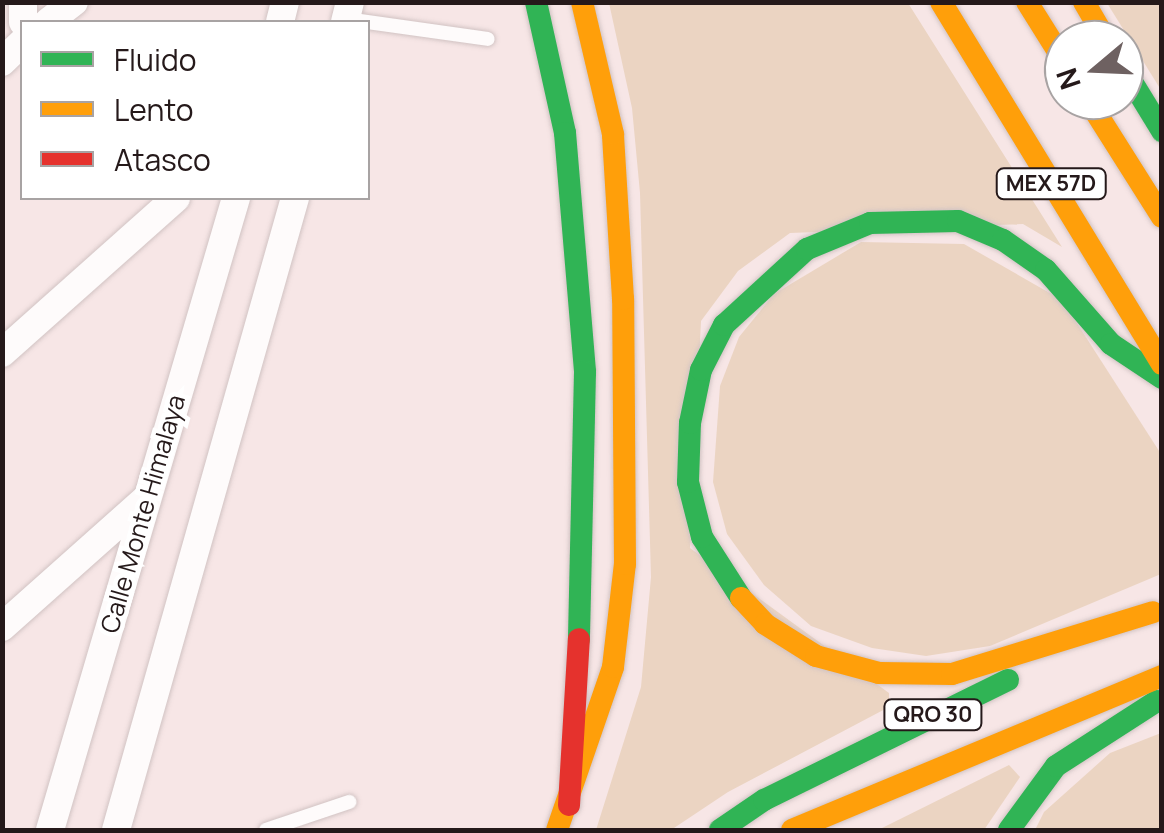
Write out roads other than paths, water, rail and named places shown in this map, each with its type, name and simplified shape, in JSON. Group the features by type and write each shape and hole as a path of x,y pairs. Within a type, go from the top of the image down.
{"main road":[{"path":"536,2 565,133 585,372 578,706 569,805"},
{"path":"557,830 569,805 613,666 625,564 623,299 613,134 582,2"},
{"path":"926,2 986,100 1042,168"},
{"name":"MEX 57D","path":"941,2 1162,364"},
{"path":"1028,2 1044,28"},
{"path":"1144,102 1162,131"},
{"name":"MEX 57D","path":"1102,120 1162,217"},
{"path":"1157,610 952,674 879,673 816,656 765,624 726,584 702,536 688,482 702,370 724,324 807,249 870,223 958,221 1003,240 1046,270 1111,344 1162,378"},
{"name":"QRO 30","path":"720,830 904,729 1157,610"},
{"name":"QRO 30","path":"792,830 1162,676"},
{"path":"1009,830 1056,766 1162,698"}],"street":[{"path":"51,20 74,2"},
{"path":"2,353 174,200"},
{"name":"Calle Monte Himalaya","path":"50,830 235,200"},
{"path":"116,830 294,200"},
{"path":"2,627 148,496"}],"lane":[{"path":"347,15 488,39"},
{"path":"266,830 350,802"}]}
